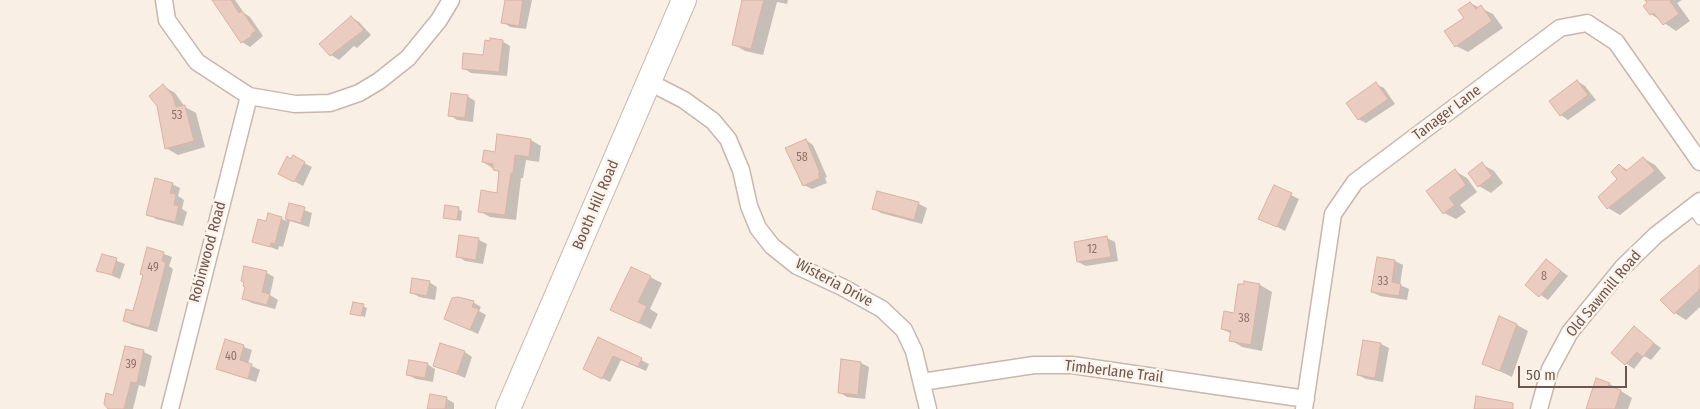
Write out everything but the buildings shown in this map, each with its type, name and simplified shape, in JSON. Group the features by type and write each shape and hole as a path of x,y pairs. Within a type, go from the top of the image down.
{"street":[{"path":"164,0 167,20 197,62 222,81 249,96 295,104 330,103 358,93 379,81 408,58 439,20 450,0"},
{"name":"Booth Hill Road","path":"508,409 684,0"},
{"name":"Tanager Lane","path":"1305,404 1333,214 1355,182 1560,28 1587,22 1616,42 1700,162"},
{"name":"Wisteria Drive","path":"649,82 684,100 713,121 728,139 741,170 752,213 758,228 772,246 797,266 842,287 882,309 904,330 914,351 928,409"},
{"name":"Robinwood Road","path":"170,409 249,96"},
{"name":"Old Sawmill Road","path":"1539,409 1550,369 1570,332 1624,267 1656,235 1697,209"},
{"name":"Timberlane Trail","path":"922,382 1034,364 1072,365 1305,404"}]}
